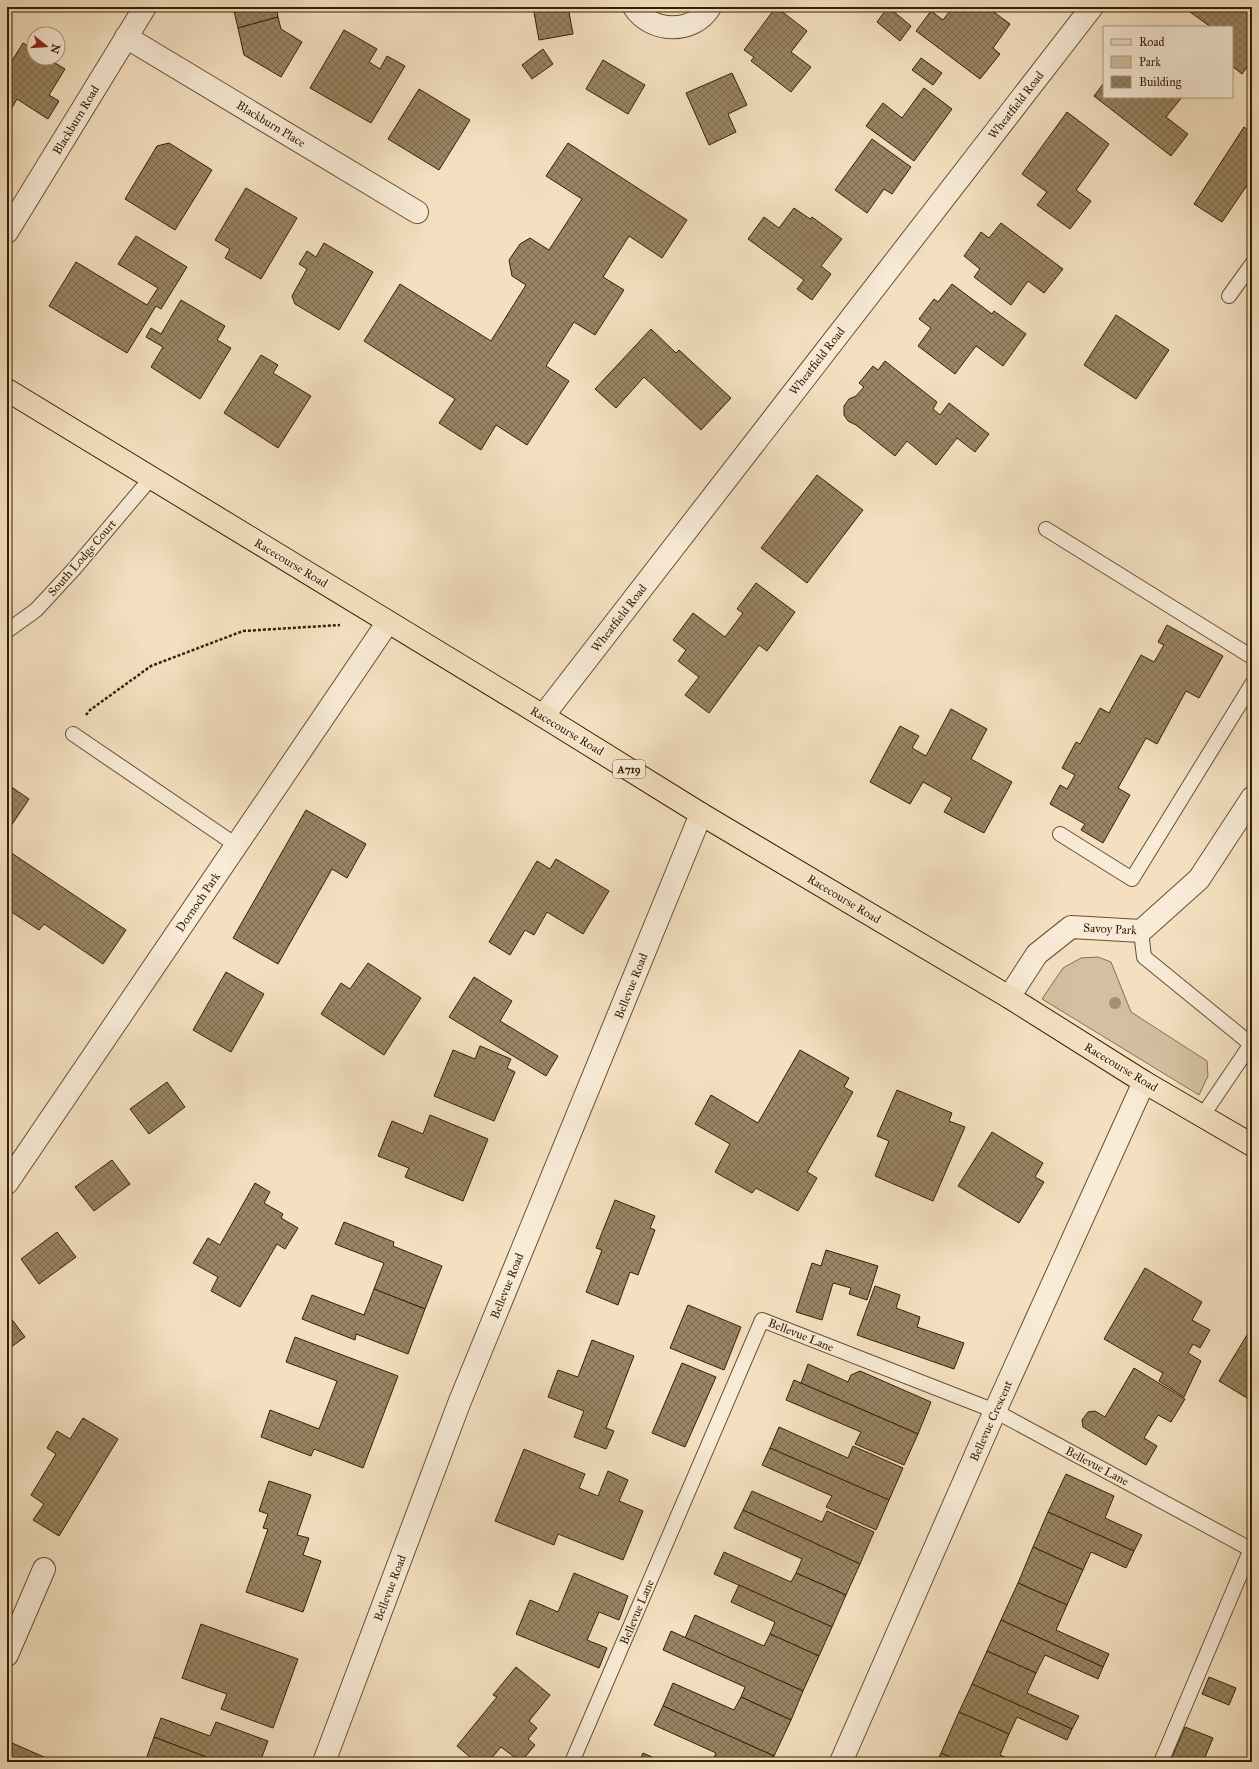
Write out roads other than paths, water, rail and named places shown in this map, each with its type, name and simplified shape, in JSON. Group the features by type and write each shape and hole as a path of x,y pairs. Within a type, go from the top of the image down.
{"main road":[{"name":"Racecourse Road","path":"7,390 702,814 1009,998 1144,1082 1203,1115 1252,1145"}],"street":[{"name":"Blackburn Road","path":"7,232 145,7"},
{"path":"634,7 645,19 657,26 671,28 685,26 698,20 710,7"},
{"name":"Wheatfield Road","path":"543,716 1092,7"},
{"name":"Blackburn Place","path":"126,37 417,212"},
{"name":"Dornoch Park","path":"7,1183 388,622"},
{"name":"Savoy Park","path":"1009,998 1037,954 1071,927 1142,932 1199,879 1252,798"},
{"name":"Bellevue Road","path":"324,1762 460,1401 702,814"},
{"name":"Bellevue Crescent","path":"841,1762 995,1411 1144,1082"},
{"path":"7,1655 44,1569"}],"lane":[{"path":"1229,296 1252,264"},
{"name":"South Lodge Court","path":"7,631 36,610 74,569 151,478"},
{"path":"1046,529 1252,657"},
{"path":"1060,834 1132,879 1252,684"},
{"path":"73,734 236,845"},
{"path":"1142,932 1144,957 1251,1044 1203,1115"},
{"name":"Bellevue Lane","path":"572,1762 762,1320 995,1411 1251,1550 1161,1762"}]}
